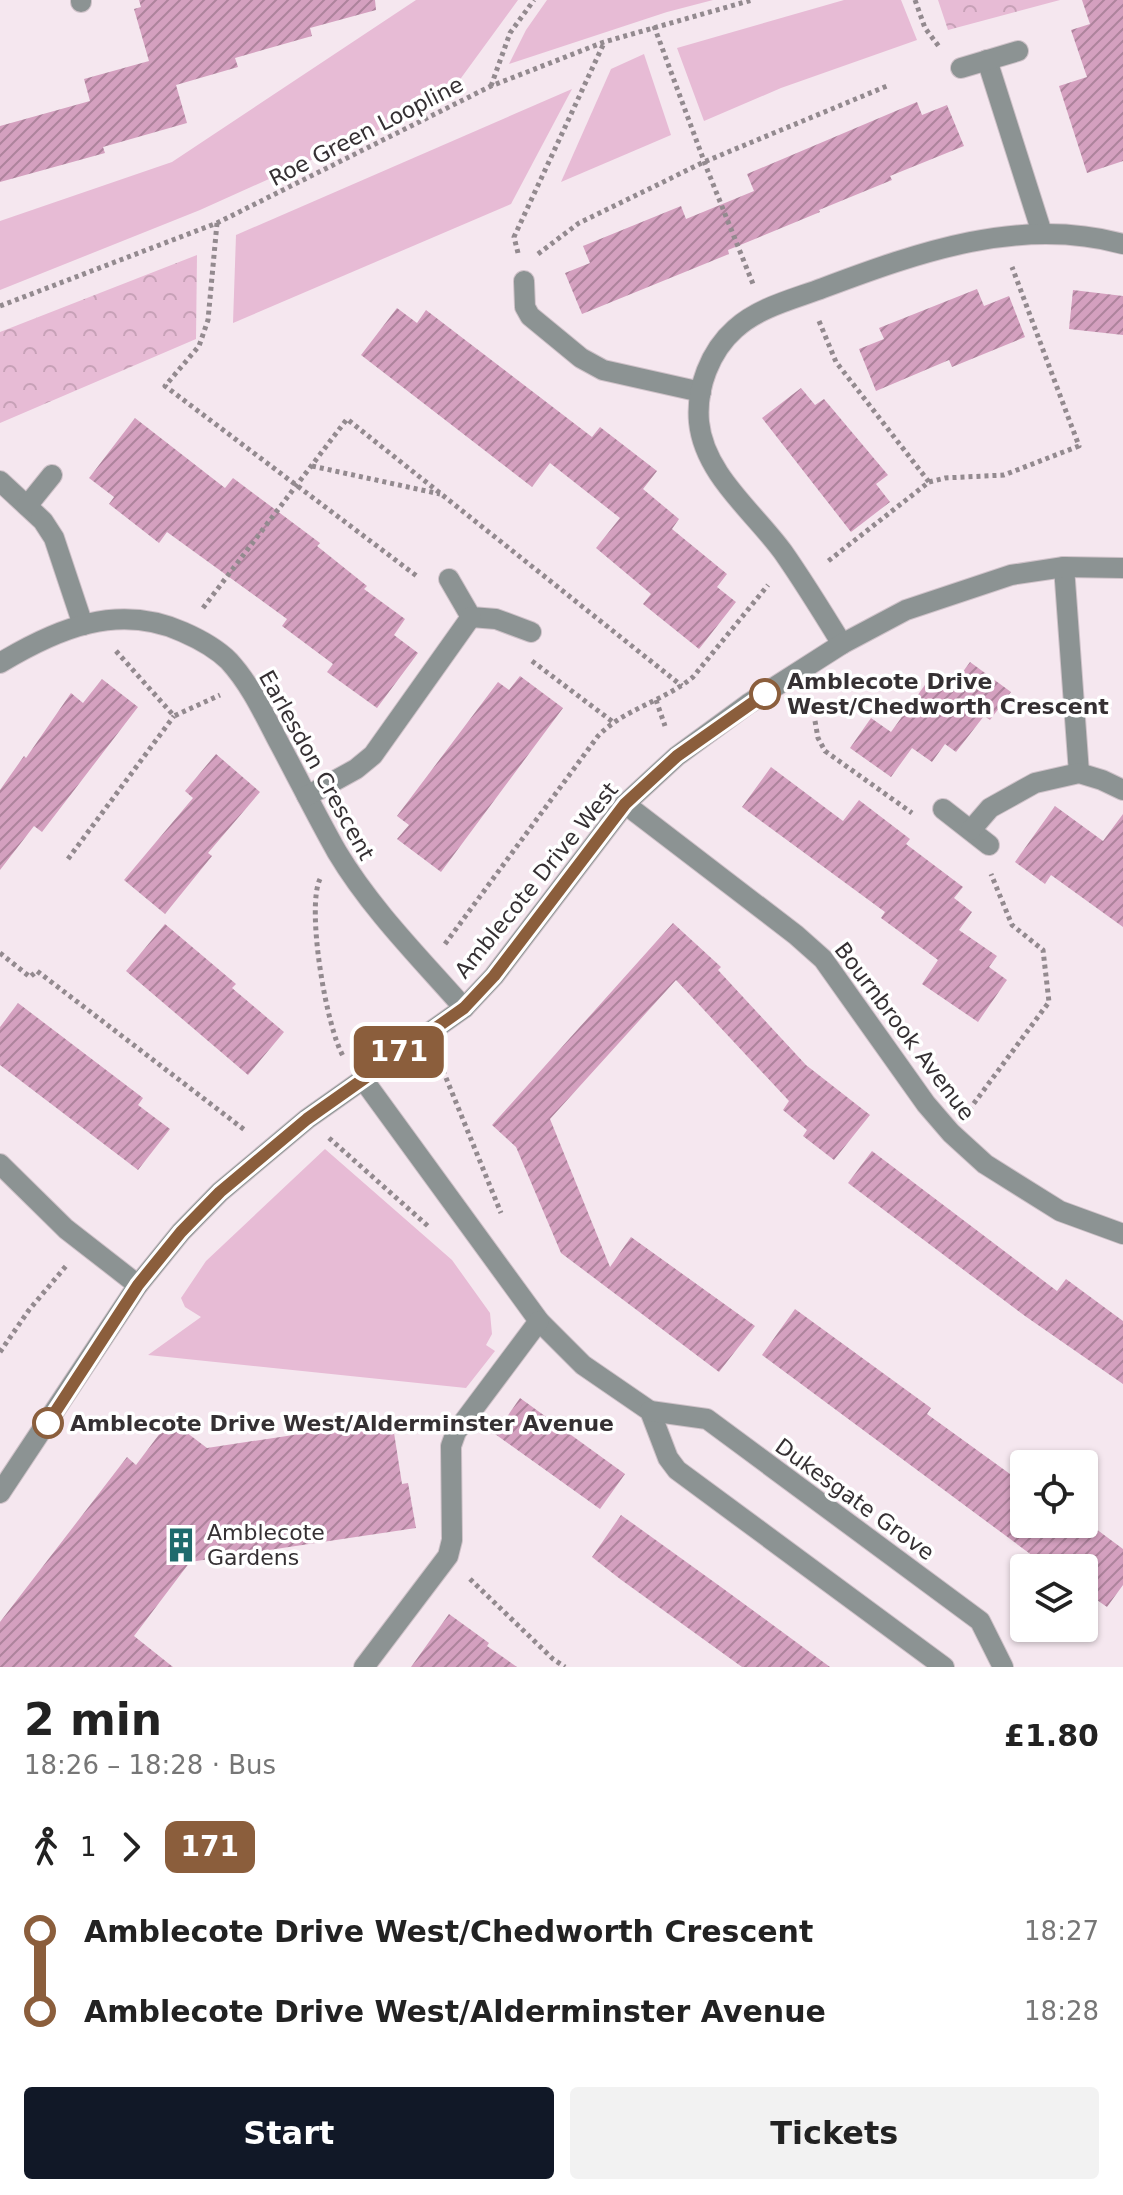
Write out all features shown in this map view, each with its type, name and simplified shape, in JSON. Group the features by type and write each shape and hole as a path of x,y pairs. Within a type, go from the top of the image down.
{"street":[{"path":"961,68 1018,51"},
{"path":"987,60 1042,233"},
{"path":"842,644 788,560 715,469 705,446 699,421 701,392 706,370 718,348 736,327 763,310 893,262 977,239 1042,233 1123,244"},
{"path":"522,274 525,307 530,316 581,358 603,370 701,392"},
{"path":"27,506 52,475"},
{"path":"0,481 43,521 54,538 87,624"},
{"path":"1064,567 1079,773"},
{"name":"Amblecote Drive West","path":"0,1493 138,1285 181,1232 220,1192 307,1119 464,1008 494,976 625,804 677,756 748,704 842,644 906,610 1011,575 1064,567 1123,568"},
{"path":"449,579 471,617"},
{"name":"Earlesdon Crescent","path":"0,663 31,645 87,624 124,617 161,622 198,638 228,659 246,683 358,886 464,1008"},
{"path":"471,617 496,619 531,632"},
{"path":"307,796 356,769 373,755 471,617"},
{"path":"971,830 990,808 1035,783 1079,773 1123,790"},
{"name":"Bournbrook Avenue","path":"625,804 823,959 926,1104 951,1133 985,1164 1060,1211 1123,1234"},
{"path":"943,809 989,845"},
{"name":"Dukesgate Grove","path":"360,1080 539,1321 583,1365 650,1411 707,1419 980,1621 1003,1667"},
{"path":"0,1164 66,1229 138,1285"},
{"path":"364,1667 448,1556 452,1540 451,1446 456,1432 539,1321"},
{"path":"650,1411 668,1458 677,1470 944,1667"}],"path":[{"path":"491,86 510,33 534,0"},
{"name":"Roe Green Loopline","path":"0,306 217,223 491,86 604,42 752,0"},
{"path":"915,0 933,41 961,68"},
{"path":"654,26 763,310"},
{"path":"604,42 514,237 522,274 579,223 704,162 887,86"},
{"path":"217,223 208,320 199,346 165,386 427,584 449,579"},
{"path":"802,582 929,482 945,478 1004,475 1079,446 1000,237"},
{"path":"808,294 836,362 929,482"},
{"path":"185,632 347,419 682,686"},
{"path":"312,466 443,494"},
{"path":"428,968 598,736 613,723 693,677 788,560"},
{"path":"87,624 174,716"},
{"path":"531,632 532,662 613,723"},
{"path":"68,859 174,716 246,683"},
{"path":"815,721 818,738 825,751 913,814 943,809"},
{"path":"951,1133 1049,1002 1043,950 1012,925 990,871 989,845"},
{"path":"335,848 316,888 315,907 327,1015 340,1050 360,1080"},
{"path":"0,953 30,977 37,971 270,1150"},
{"path":"428,1033 506,1224"},
{"path":"307,1119 431,1229"},
{"path":"0,1352 29,1310 85,1244"},
{"path":"465,1573 565,1667"}],"green space":[{"path":"416,0 518,0 445,100 200,210 0,290 0,221 172,162"},
{"path":"547,0 713,0 509,64 526,30"},
{"path":"844,0 901,0 917,40 781,88 704,121 677,48"},
{"path":"938,0 1060,0 948,30"},
{"path":"644,54 671,135 561,182 611,69"},
{"path":"572,89 511,204 233,323 236,235"},
{"path":"197,255 196,339 0,423 0,332"},
{"path":"325,1149 452,1260 490,1313 492,1334 486,1345 495,1351 466,1388 148,1355 201,1317 185,1307 181,1298 206,1261"}],"building":[{"path":"139,0 375,0 376,10 310,28 312,36 235,58 238,67 176,85 187,123 103,147 105,153 0,182 0,126 90,101 84,79 149,61 134,9 141,7"},
{"path":"1082,0 1123,0 1123,161 1087,173 1059,86 1087,77 1071,30 1090,24"},
{"path":"917,102 922,115 947,105 964,146 728,250 729,254 582,314 565,273 590,263 583,246 681,206 686,219 754,191 747,174"},
{"path":"977,289 984,306 1009,296 1025,337 952,367 949,360 876,391 859,349 884,339 879,328"},
{"path":"1073,290 1123,296 1123,335 1069,329"},
{"path":"397,308 417,323 426,310 592,437 600,427 657,471 643,489 679,519 672,529 727,574 717,587 736,602 699,649 643,604 651,594 596,548 620,518 550,463 532,487 361,355"},
{"path":"801,388 815,405 824,399 888,475 876,484 890,502 851,532 762,418"},
{"path":"135,418 225,488 233,478 320,543 317,546 367,586 364,589 405,619 394,635 418,653 377,708 327,672 333,664 282,626 287,619 167,532 159,543 109,504 114,497 89,478"},
{"path":"970,662 1011,692 990,720 984,716 956,752 945,744 932,762 912,748 891,777 850,748 871,718 891,732 930,678 949,691"},
{"path":"520,676 563,708 441,872 397,839 409,825 397,816 498,682 509,690"},
{"path":"102,679 138,707 42,832 34,826 0,870 0,790 71,693 83,703"},
{"path":"216,754 260,792 208,853 212,856 165,914 124,880 193,798 185,791"},
{"path":"771,767 843,821 859,800 910,839 906,844 963,887 954,898 972,912 959,930 997,956 989,967 1007,980 978,1022 922,984 938,960 881,918 885,912 742,807"},
{"path":"1055,806 1103,841 1123,814 1123,927 1051,875 1045,884 1015,862"},
{"path":"673,923 721,967 718,970 806,1065 870,1115 834,1160 803,1136 807,1130 783,1110 789,1101 676,980 550,1119 610,1267 631,1237 755,1326 719,1372 561,1253 516,1147 492,1125"},
{"path":"165,924 236,984 232,988 284,1032 248,1075 126,971"},
{"path":"18,1003 143,1098 138,1105 170,1129 138,1170 0,1065 0,1027"},
{"path":"872,1151 1057,1291 1066,1279 1123,1321 1123,1384 1025,1316 848,1183"},
{"path":"795,1309 931,1408 927,1414 1010,1474 1010,1538 1098,1538 1098,1530 1123,1549 1123,1585 1107,1607 1098,1601 1098,1554 1030,1554 762,1355"},
{"path":"520,1398 625,1474 600,1509 495,1434"},
{"name":"Amblecote Gardens","path":"170,1420 207,1448 392,1420 402,1484 408,1483 416,1528 190,1562 134,1636 173,1667 0,1667 0,1622 127,1457 136,1465"},
{"path":"621,1515 830,1667 742,1667 620,1579 592,1557"},
{"path":"449,1614 489,1643 487,1646 517,1667 411,1667"}],"bus line":[{"name":"171","path":"48,1423 138,1285 181,1232 220,1192 307,1119 464,1008 494,976 625,804 677,756 765,694"}],"place":[{"name":"Amblecote Drive West/Chedworth Crescent","path":"765,694"},
{"name":"Amblecote Drive West/Alderminster Avenue","path":"48,1423"},
{"name":"Amblecote Gardens","path":"181,1545"}]}
